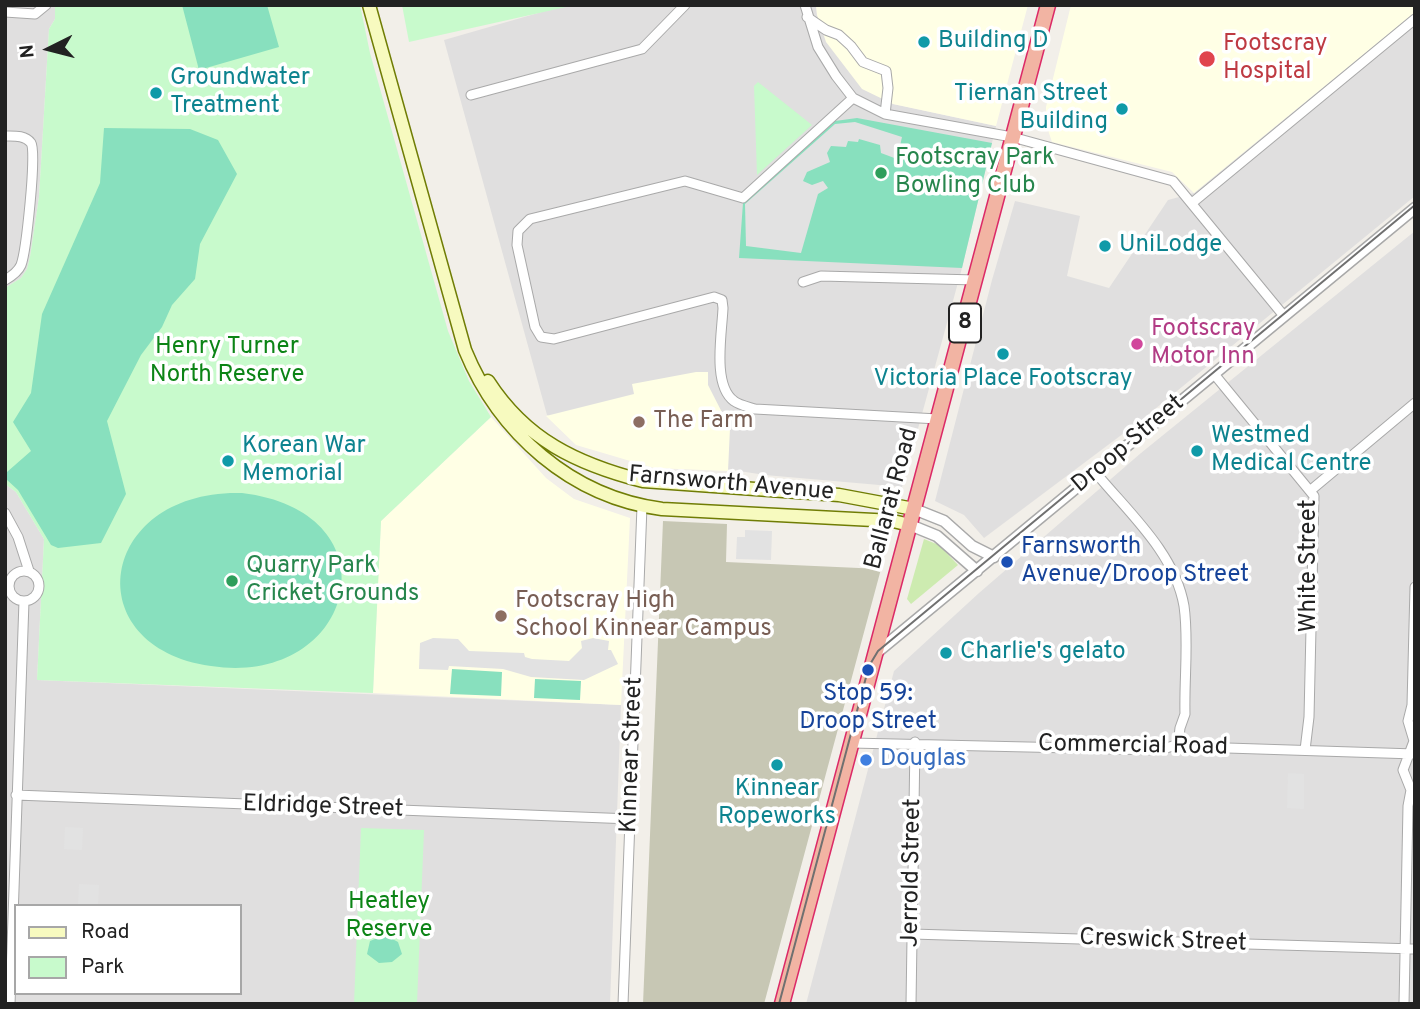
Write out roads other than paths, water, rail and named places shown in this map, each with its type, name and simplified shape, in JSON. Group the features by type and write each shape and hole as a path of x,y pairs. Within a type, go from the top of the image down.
{"highway":[{"name":"Ballarat Road","path":"782,1004 1048,5"}],"main road":[{"name":"Farnsworth Avenue","path":"369,5 465,350 474,372 492,401 519,436 538,454 576,481 611,497 642,506 893,521 910,525"},
{"name":"Farnsworth Avenue","path":"452,305 470,349 503,402 523,424 572,458 643,481 846,496 914,509"},
{"path":"642,506 643,481"},
{"path":"737,513 739,487"},
{"path":"788,516 790,491"}],"street":[{"path":"5,12 36,14 46,5"},
{"path":"471,95 642,49 685,5"},
{"path":"805,5 818,47 853,98 885,114 1013,136 1173,181 1284,316"},
{"path":"807,17 839,35 863,62 886,71 888,88 885,114"},
{"path":"1192,203 1415,19"},
{"path":"853,98 743,198 685,181 530,219 518,231 517,245 535,327 541,337 554,339 714,296 722,300 722,387 734,402 755,409 938,419"},
{"path":"5,136 21,137 29,141 33,149 21,264 14,275 5,280"},
{"name":"Droop Street","path":"875,654 1415,208"},
{"path":"803,282 821,276 976,280"},
{"name":"White Street","path":"1214,374 1311,490 1315,502 1305,750"},
{"path":"1311,490 1415,403"},
{"path":"1096,473 1157,547 1167,562 1180,593 1185,622 1185,714 1178,744"},
{"name":"Kinnear Street","path":"623,1004 642,506"},
{"name":"Farnsworth Avenue","path":"914,509 944,521 972,546 994,557"},
{"path":"5,513 18,537 29,571 38,579 39,590 33,598 24,601 14,597 7,585 17,572 29,571"},
{"name":"Farnsworth Avenue","path":"910,525 937,536 977,571"},
{"path":"1404,1004 1410,949 1411,855 1408,806 1412,792 1403,771 1412,753 1414,741 1408,719 1412,705 1415,587"},
{"path":"10,1004 24,601"},
{"name":"Commercial Road","path":"851,743 915,742 1160,750 1178,744 1196,747 1412,753"},
{"name":"Jerrold Street","path":"911,1004 915,742"},
{"name":"Eldridge Street","path":"16,795 631,819"},
{"name":"Creswick Street","path":"912,934 1410,949"}],"tram line":[{"path":"779,1004 869,666 878,651 1415,205"}],"place":[{"name":"Building D","path":"924,42"},
{"name":"Footscray Hospital","path":"1207,59"},
{"name":"Groundwater Treatment","path":"156,93"},
{"name":"Tiernan Street Building","path":"1122,109"},
{"name":"Footscray Park Bowling Club","path":"881,173"},
{"name":"UniLodge","path":"1105,246"},
{"name":"Footscray Motor Inn","path":"1137,344"},
{"name":"Victoria Place Footscray","path":"1003,354"},
{"name":"The Farm","path":"639,422"},
{"name":"Westmed Medical Centre","path":"1197,451"},
{"name":"Korean War Memorial","path":"228,461"},
{"name":"Farnsworth Avenue/Droop Street","path":"1007,562"},
{"name":"Quarry Park Cricket Grounds","path":"232,581"},
{"name":"Footscray High School Kinnear Campus","path":"501,616"},
{"name":"Charlie's gelato","path":"946,653"},
{"name":"Stop 59: Droop Street","path":"868,670"},
{"name":"Douglas","path":"866,760"},
{"name":"Kinnear Ropeworks","path":"777,765"}],"park label":[{"name":"Henry Turner North Reserve","path":"227,362"},
{"name":"Heatley Reserve","path":"389,917"}]}
